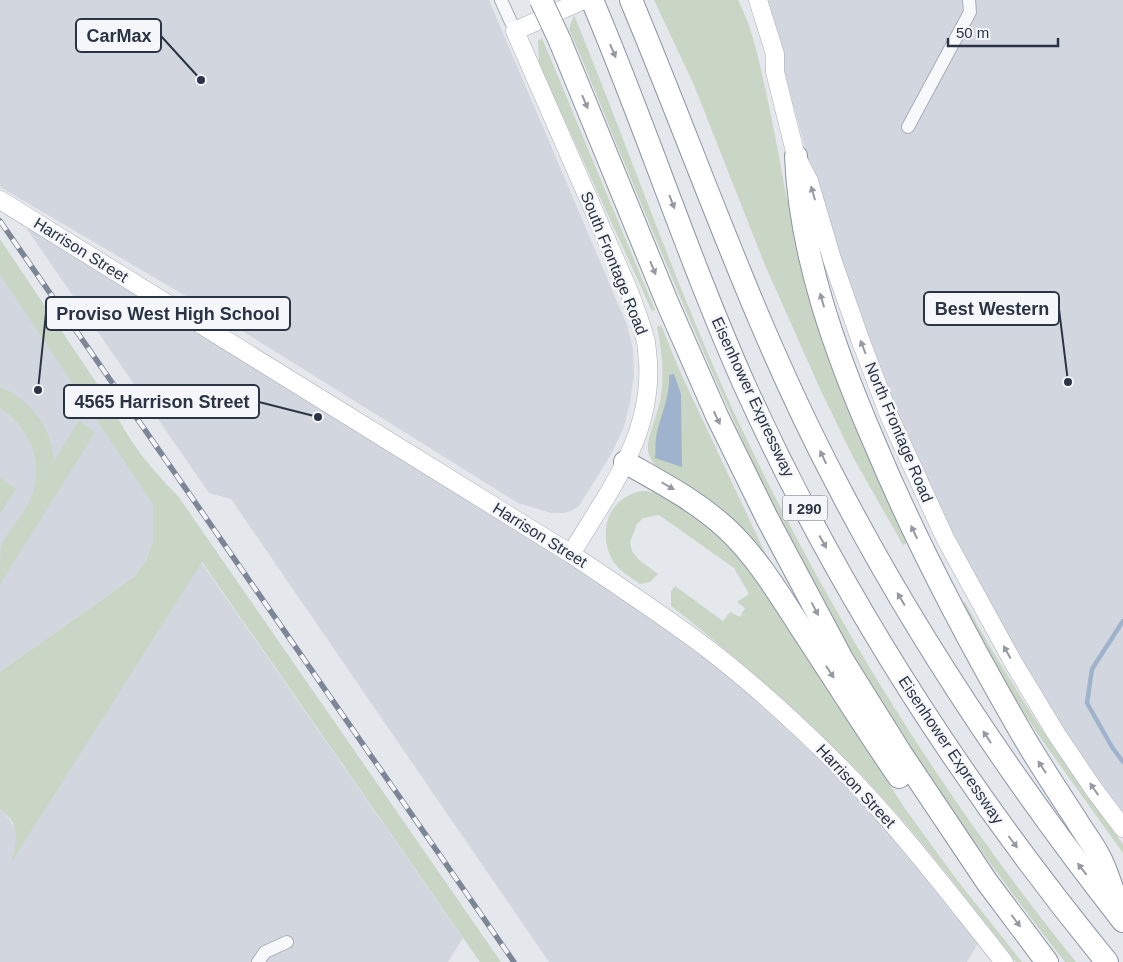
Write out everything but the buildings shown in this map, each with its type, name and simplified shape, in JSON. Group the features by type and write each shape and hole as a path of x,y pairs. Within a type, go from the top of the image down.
{"highway":[{"path":"541,0 560,41 667,302 717,416 767,518 842,660 902,755 987,882 1047,962"},
{"name":"I 290","path":"630,0 734,262 772,348 834,478 932,653 1069,852 1123,921"},
{"name":"Eisenhower Expressway","path":"590,2 616,58 711,306 745,386 815,527 854,598 941,739 1003,828 1061,906 1106,962"},
{"path":"796,156 797,182 807,243 835,342 859,408 930,566 965,633 1026,740 1100,856 1123,917"},
{"path":"626,462 702,508 726,528 747,550 775,588 889,763 957,861 987,882"}],"main road":[{"path":"748,0 767,55 775,72"},
{"name":"North Frontage Road","path":"758,0 775,54 775,72 796,156 809,181 832,259 890,418 928,503 973,591 1013,662 1095,791 1123,828"},
{"path":"515,32 590,2"},
{"name":"South Frontage Road","path":"515,32 629,291 646,343 648,392 636,441 626,462 571,554"},
{"name":"Harrison Street","path":"0,200 571,554 640,599 698,641 754,687 838,765 918,853 1004,962"}],"street":[{"name":"South Frontage Road","path":"501,0 515,32"},
{"path":"908,127 970,12 969,0"},
{"path":"258,962 265,952 287,942"}],"shaded area":[{"path":"0,0 489,0 627,325 633,349 634,375 624,427 610,456 579,506 563,513 551,513 518,503 191,299 0,187"},
{"path":"765,0 1123,0 1123,812 1093,772 1036,686 960,557 919,471 836,257"},
{"path":"20,219 610,587 694,648 780,718 851,788 915,860 978,943 967,962 549,962 231,499 209,493"},
{"path":"0,275 153,505 153,542 146,560 135,576 0,672"},
{"path":"201,562 463,938 448,962 0,962 0,809 5,813 16,830 17,843 12,861"}],"green space":[{"path":"654,0 738,0 752,34 761,69 787,199 789,199 909,541 903,545 853,457 821,391 765,265 694,85"},
{"path":"574,15 702,340 750,446 820,582 858,648 940,778 983,840 1076,962 1065,962 1022,907 941,793 865,675 797,553 726,403 651,227 569,29"},
{"path":"542,38 655,310 652,311 539,64 538,41"},
{"path":"0,239 112,406 133,443 149,465 178,496 501,962 480,962 202,562 11,863 16,840 15,827 7,815 0,809 0,672 135,576 146,560 153,542 153,505 0,275"},
{"path":"661,325 682,376 767,557 765,558 659,470 649,456 649,440 660,401 663,373 657,327"},
{"path":"0,387 21,399 38,416 49,437 54,461 79,421 95,432 0,584 1,546 31,498 36,472 32,447 27,436 11,416 0,408"},
{"path":"0,478 16,489 0,514"},
{"path":"642,491 660,495 689,512 729,546 755,577 906,810 957,880 1022,962 1016,962 915,835 855,768 779,696 671,606 671,592 675,586 723,621 730,612 740,617 745,608 737,602 749,594 734,568 659,515 643,518 637,524 630,542 632,551 639,560 658,574 650,582 640,584 616,565 611,558 606,542 609,517 613,509 621,501 629,495"},
{"path":"965,602 1001,665 1040,726 1123,844 1123,853 1039,736 1000,676 961,604"}],"water":[{"path":"674,374 681,394 682,467 655,458 656,438 666,399 669,375"}],"waterway":[{"path":"1123,621 1092,669 1087,703 1112,747 1123,762"}],"railway":[{"path":"0,221 514,962"}],"place":[{"name":"CarMax","path":"201,80"},
{"name":"Best Western","path":"1068,382"},
{"name":"Proviso West High School","path":"38,390"},
{"name":"4565 Harrison Street","path":"318,417"}]}
